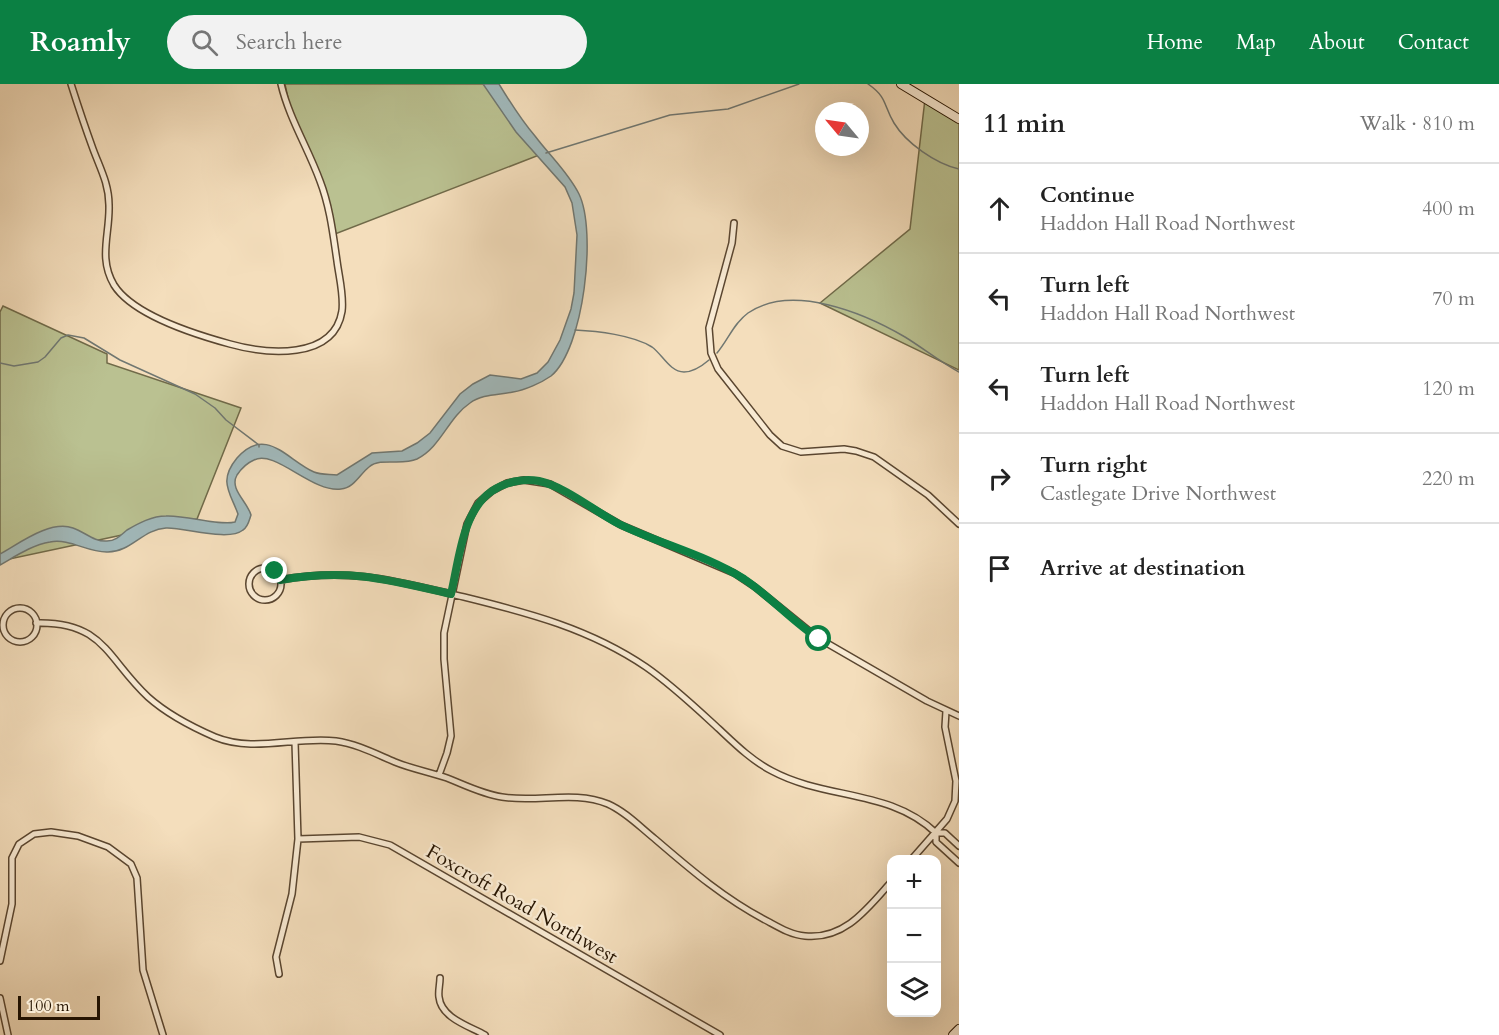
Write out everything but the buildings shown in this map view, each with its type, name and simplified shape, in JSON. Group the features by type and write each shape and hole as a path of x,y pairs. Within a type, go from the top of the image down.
{"street":[{"path":"71,84 107,184 110,207 105,260 111,279 122,295 136,306 168,321 223,342 248,347 302,350 316,346 328,337 339,321 342,304 328,203 289,111 281,84"},
{"path":"902,84 959,119"},
{"path":"734,223 732,243 709,328 711,353 718,369 770,435 782,446 801,452 844,449 874,457 928,495 959,524"},
{"path":"439,776 451,736 443,644 445,621 467,524 478,503 492,491 507,483 524,480 557,487 621,525 734,573 818,638 946,711 959,716"},
{"path":"259,570 275,571 280,580 280,590 269,599 255,596 250,587 251,577 259,570"},
{"path":"280,580 321,574 357,574 386,579 541,617 598,639 661,678 744,752 770,771 809,787 898,807 917,817 936,832 945,833 959,846"},
{"path":"16,608 27,610 35,617 36,623 36,628 30,638 20,642 9,638 3,629 4,618 16,608"},
{"path":"36,623 66,625 92,636 108,649 138,687 154,702 171,714 230,742 245,744 325,740 347,743 480,792 528,800 578,797 608,804 629,817 699,878 727,898 750,913 794,934 818,936 842,929 861,915 887,886"},
{"path":"915,855 952,811 956,792 945,727 946,711"},
{"path":"279,974 276,957 292,894 298,839 295,742"},
{"path":"0,962 12,904 12,858 19,844 34,834 51,832 78,836 108,847 131,864 137,878 143,970 162,1035"},
{"path":"936,832 936,842 959,863"},
{"name":"Foxcroft Road Northwest","path":"298,839 359,837 375,839 390,845 720,1035"},
{"path":"440,978 439,993 442,1008 447,1014 485,1035"},
{"path":"0,998 8,1035"},
{"path":"952,1035 959,1029"}],"green space":[{"path":"285,84 488,84 547,152 335,234 324,186 293,122"},
{"path":"925,99 959,118 959,370 820,303 910,229"},
{"path":"3,306 107,354 107,363 241,408 197,519 0,561 0,312"}],"water":[{"path":"483,84 499,84 525,124 570,178 579,194 584,211 587,261 579,316 572,341 562,362 551,376 523,390 485,396 475,400 462,409 439,440 425,454 411,461 374,464 346,488 318,485 272,460 263,458 251,461 240,471 235,480 237,490 251,515 246,527 236,533 227,535 174,528 158,529 124,548 108,552 57,541 30,548 0,565 0,554 35,534 55,527 73,528 102,541 110,541 141,522 161,516 220,523 235,522 238,514 227,486 228,473 237,458 248,449 257,445 267,445 276,448 314,472 337,475 372,453 402,451 417,443 430,433 460,394 490,375 521,379 537,373 548,362 560,340 571,309 577,235 572,203 565,187 516,132"}],"waterway":[{"path":"546,153 670,115 728,109 799,84"},
{"path":"868,84 882,98 894,123 906,138 931,158 959,169"},
{"path":"717,353 748,313 766,304 806,301 828,305 869,319 905,337 959,372"},
{"path":"575,330 615,334 635,339 652,347 670,366 679,371 694,370 709,360"},
{"path":"0,363 14,366 38,362 61,338 68,335 84,338 120,360 195,394 215,408 259,447"}],"route":[{"path":"275,571 280,580 321,574 357,574 451,594 467,524 478,503 499,486 516,481 533,480 557,487 621,525 734,573 755,587 819,639"}]}
